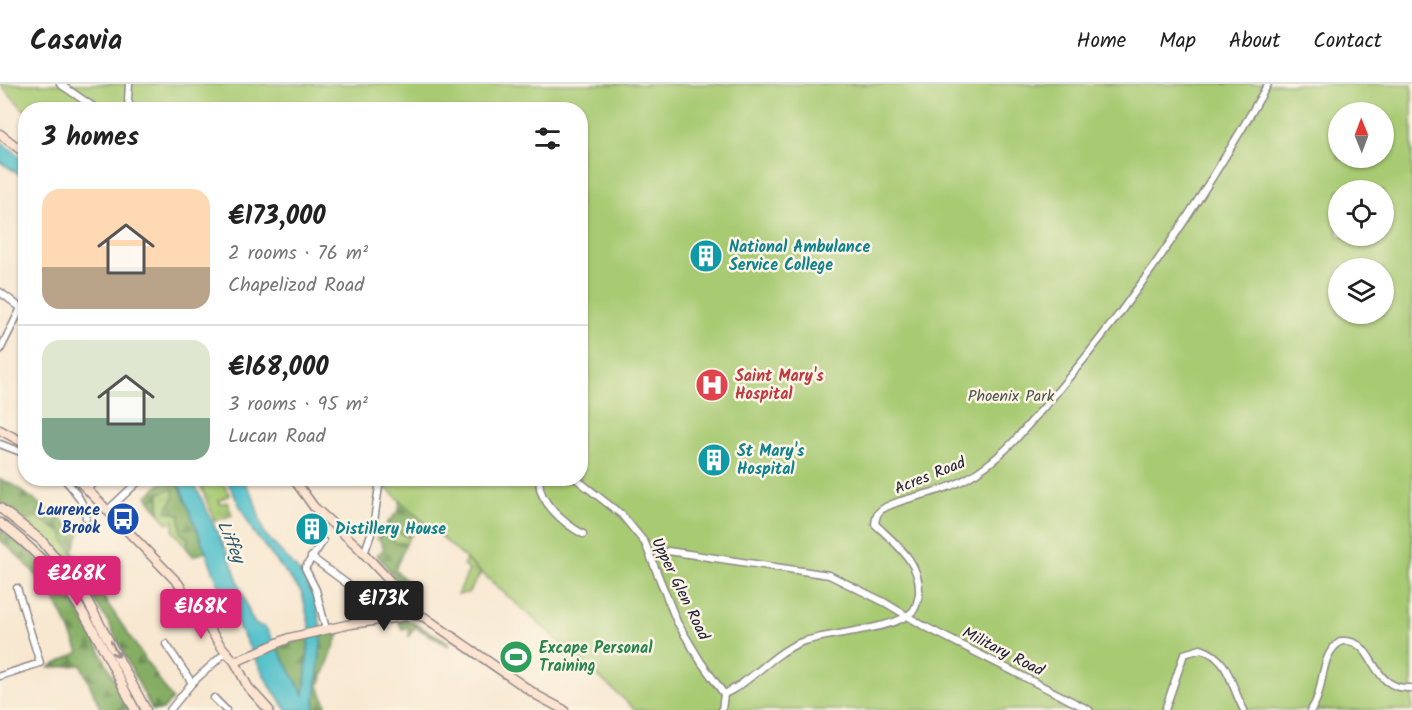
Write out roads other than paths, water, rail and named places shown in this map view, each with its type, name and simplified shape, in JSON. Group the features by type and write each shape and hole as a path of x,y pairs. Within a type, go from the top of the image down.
{"main road":[{"path":"0,134 18,148"},
{"path":"0,430 18,440"},
{"path":"299,486 314,507 364,554 411,604 415,615"},
{"path":"87,488 178,582 235,662 248,687 269,710"},
{"path":"0,508 42,541 77,582 103,626 146,710"},
{"path":"0,523 44,560 69,589 97,634 135,710"},
{"path":"235,662 277,643 307,634 415,615 424,617 538,696 564,710"}],"street":[{"path":"60,84 86,102"},
{"path":"129,84 129,102"},
{"name":"Acres Road","path":"906,616 913,611 918,602 919,586 916,570 910,557 875,524 876,516 880,511 942,489 974,474 1008,448 1070,380 1153,269 1218,171 1268,84"},
{"path":"0,292 18,306"},
{"path":"0,351 18,314"},
{"path":"0,444 18,451"},
{"path":"70,486 79,497 86,511 86,518"},
{"path":"109,509 133,486"},
{"path":"364,554 373,528 382,486"},
{"path":"540,486 540,491 548,503 570,527 583,534"},
{"name":"Upper Glen Road","path":"585,486 622,515 645,543 677,622 724,694"},
{"path":"323,541 311,557 306,572 316,590 324,630"},
{"name":"Military Road","path":"668,551 829,575 1089,710"},
{"path":"311,557 361,594"},
{"path":"0,676 40,663 18,588"},
{"path":"722,710 724,694 763,665 799,643 896,621 906,616"},
{"path":"1311,710 1320,694 1328,654 1336,644 1342,641 1352,641 1362,646 1376,671 1390,684 1412,688"},
{"path":"166,644 192,683"},
{"path":"1165,710 1184,654 1201,649 1210,652 1225,666 1244,710"},
{"path":"170,709 192,683 226,652"},
{"path":"214,698 226,710"}],"water":[{"path":"0,141 18,155 18,174 0,162"},
{"path":"180,486 195,486 230,559 251,617 255,624 266,628 304,695 310,628 302,593 254,533 230,486 247,486 253,496 264,533 304,577 316,602 322,634 314,710 287,710 268,683 224,598"}],"place":[{"name":"National Ambulance Service College","path":"706,256"},
{"name":"Saint Mary's Hospital","path":"712,385"},
{"name":"St Mary's Hospital","path":"714,460"},
{"name":"Laurence Brook","path":"123,519"},
{"name":"Distillery House","path":"312,529"},
{"name":"Excape Personal Training","path":"516,657"}],"park label":[{"name":"Phoenix Park","path":"1011,396"}],"water label":[{"name":"Liffey","path":"230,542"}]}
